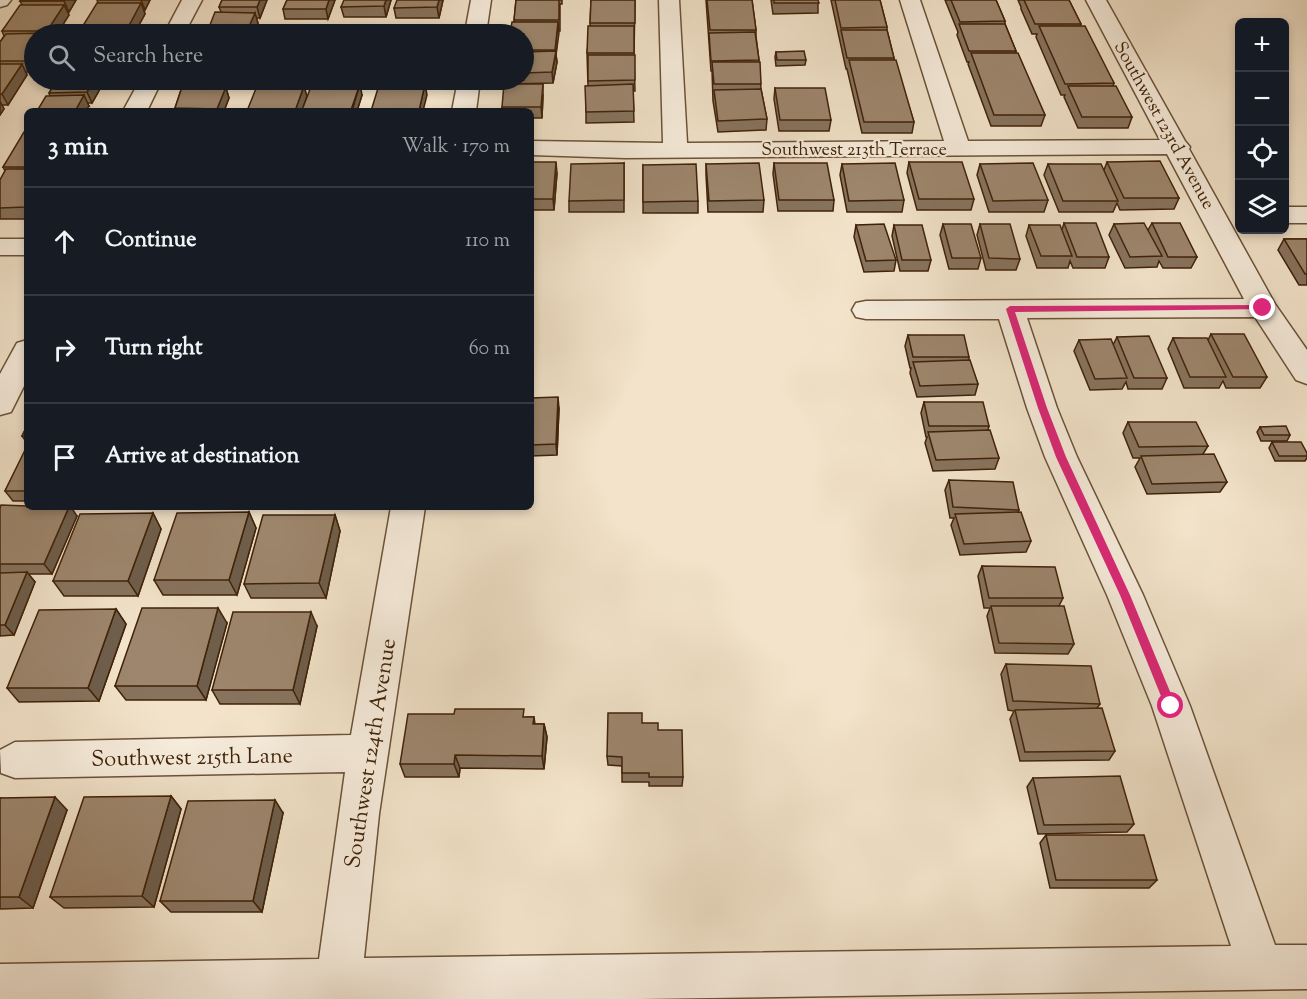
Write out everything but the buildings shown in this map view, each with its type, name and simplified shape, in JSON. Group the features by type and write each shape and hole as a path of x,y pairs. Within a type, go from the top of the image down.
{"street":[{"path":"179,24 192,0"},
{"path":"478,24 482,0"},
{"path":"669,0 675,150"},
{"path":"910,0 958,148"},
{"name":"Southwest 123rd Avenue","path":"1096,0 1178,147 1227,215 1263,308 1307,373"},
{"path":"137,108 146,90"},
{"path":"464,108 467,90"},
{"name":"Southwest 213th Terrace","path":"534,148 675,150 1178,147"},
{"path":"1289,215 1307,215"},
{"path":"0,247 24,247"},
{"path":"866,310 1263,308"},
{"path":"1010,309 1042,408 1061,457 1125,595 1171,706 1260,968"},
{"path":"0,404 24,356"},
{"name":"Southwest 124th Avenue","path":"338,991 344,920 368,753 408,510"},
{"name":"Southwest 215th Lane","path":"15,760 368,753"},
{"path":"0,986 338,991 1307,967"}],"route":[{"path":"1171,706 1125,595 1061,457 1042,408 1010,309 1263,308"}]}
